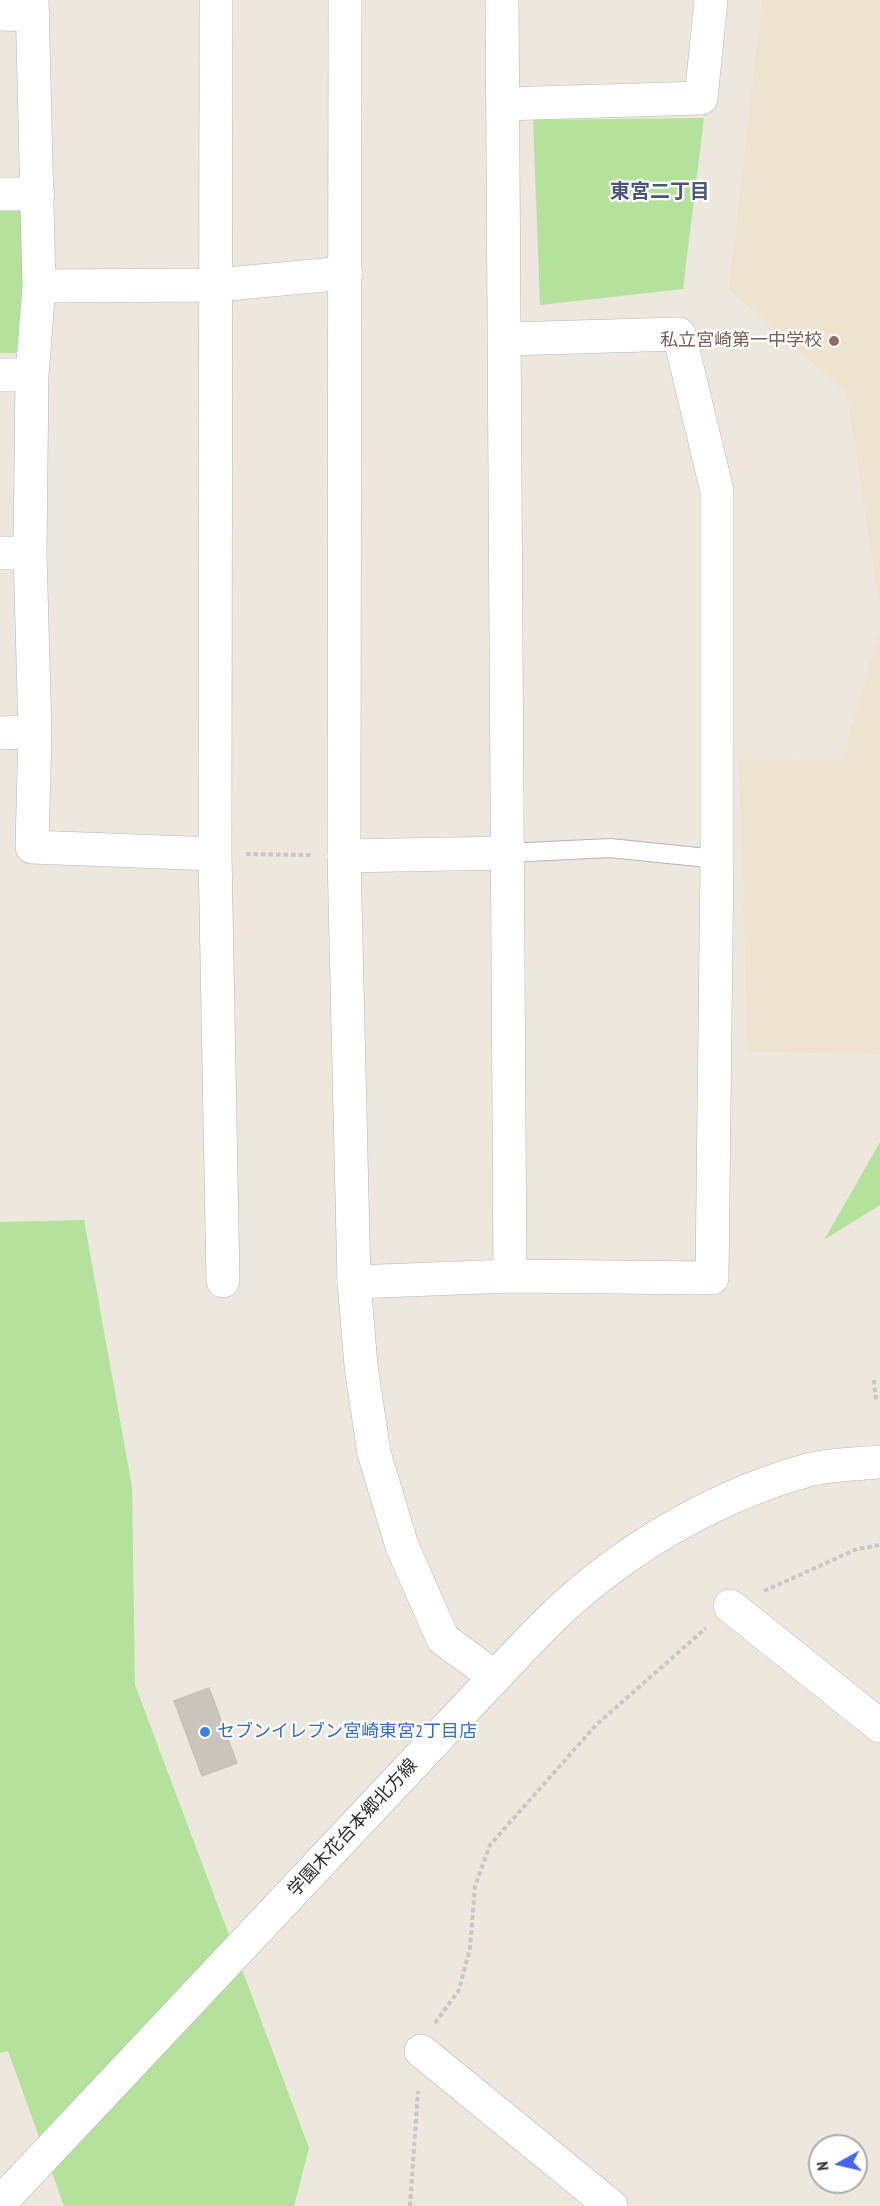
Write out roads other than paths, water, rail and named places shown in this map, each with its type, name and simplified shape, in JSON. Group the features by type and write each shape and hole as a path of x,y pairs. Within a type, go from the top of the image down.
{"street":[{"path":"216,0 215,854 223,1281"},
{"path":"345,0 344,856 354,1282 361,1366 374,1453 402,1545 443,1639 495,1677"},
{"path":"502,0 506,339 510,1276"},
{"path":"503,104 701,98 711,0"},
{"path":"0,15 33,8 39,286 15,553 35,732 32,847 215,854"},
{"path":"0,194 38,194"},
{"path":"39,286 217,285 346,273"},
{"path":"354,1282 510,1276 712,1278 717,859 717,491 679,334 506,339"},
{"path":"0,375 32,375"},
{"path":"0,732 35,732"},
{"path":"344,856 507,853"},
{"name":"学園木花台本郷北方線","path":"0,2203 568,1602 628,1554 689,1518 745,1492 813,1469 880,1462"},
{"path":"730,1606 880,1726"},
{"path":"422,2050 611,2206"}],"lane":[{"path":"507,853 610,848 717,859"}],"place":[{"name":"私立宮崎第一中学校","path":"834,341"},
{"name":"セブンイレブン宮崎東宮2丁目店","path":"205,1732"}],"district":[{"name":"東宮二丁目","path":"660,192"}]}
